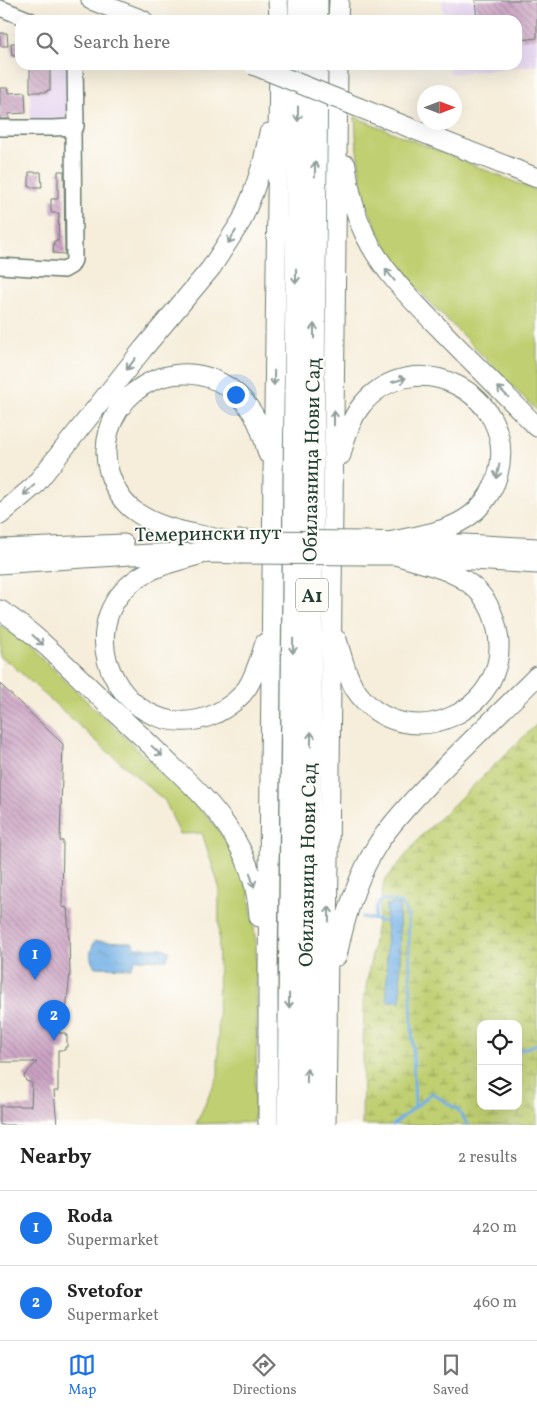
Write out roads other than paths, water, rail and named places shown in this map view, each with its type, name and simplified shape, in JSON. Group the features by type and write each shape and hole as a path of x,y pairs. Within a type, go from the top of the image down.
{"highway":[{"path":"299,0 299,15"},
{"path":"317,0 317,15"},
{"name":"A1","path":"288,1125 298,70"},
{"name":"A1","path":"306,1125 317,70"}],"main road":[{"path":"91,0 130,15"},
{"path":"278,0 278,15"},
{"path":"338,15 339,0"},
{"path":"265,70 537,178"},
{"name":"Обилазница Нови Сад","path":"268,1125 273,476 279,70"},
{"name":"Обилазница Нови Сад","path":"326,1125 338,70"},
{"path":"0,515 34,486 148,342 211,268 229,241 242,220 254,193 267,148 279,84"},
{"path":"337,114 344,135 352,204 364,234 378,258 420,309 537,427"},
{"path":"227,546 155,522 131,508 118,493 108,469 106,444 117,413 125,401 146,384 158,379 175,374 196,374 209,377 240,396 253,413 264,441 273,476"},
{"path":"334,484 346,436 354,415 366,400 386,385 414,376 437,377 460,386 478,400 492,419 498,434 500,448 500,463 497,476 488,496 479,508 458,523 428,533 392,549"},
{"name":"Темерински пут","path":"392,549 464,544 537,548"},
{"path":"227,546 152,570 128,586 108,616 104,646 110,672 123,693 142,709 152,714 168,719 195,720 215,714 229,706 246,689 258,666 272,623"},
{"name":"Темерински пут","path":"0,564 151,554 227,546"},
{"name":"Темерински пут","path":"0,549 227,546 365,548 392,549 537,564"},
{"path":"332,619 350,680 369,705 384,716 411,724 430,723 441,721 457,714 477,700 488,685 498,659 498,635 491,612 476,590 462,579 392,549"},
{"path":"0,610 34,636 109,706 201,794 220,817 241,850 252,880 268,973"},
{"path":"328,998 343,925 353,895 379,842 403,810 537,676"}],"street":[{"path":"0,8 18,15"},
{"path":"0,266 64,270 71,266 74,260 73,127 76,126 75,70"},
{"path":"0,128 73,127"}],"water":[{"path":"399,904 401,1001 387,1001 386,905"},
{"path":"95,941 132,942 136,948 163,948 169,951 169,954 167,959 163,960 136,959 131,968 95,967 91,961 90,954"}],"waterway":[{"path":"374,919 377,905 382,900 393,901 402,905 408,918 415,1107"},
{"path":"362,917 386,922"},
{"path":"522,1050 537,1044"},
{"path":"393,1125 432,1093 458,1110 468,1125"}],"place":[{"name":"Roda","path":"35,980"},
{"name":"Svetofor","path":"54,1041"}]}
